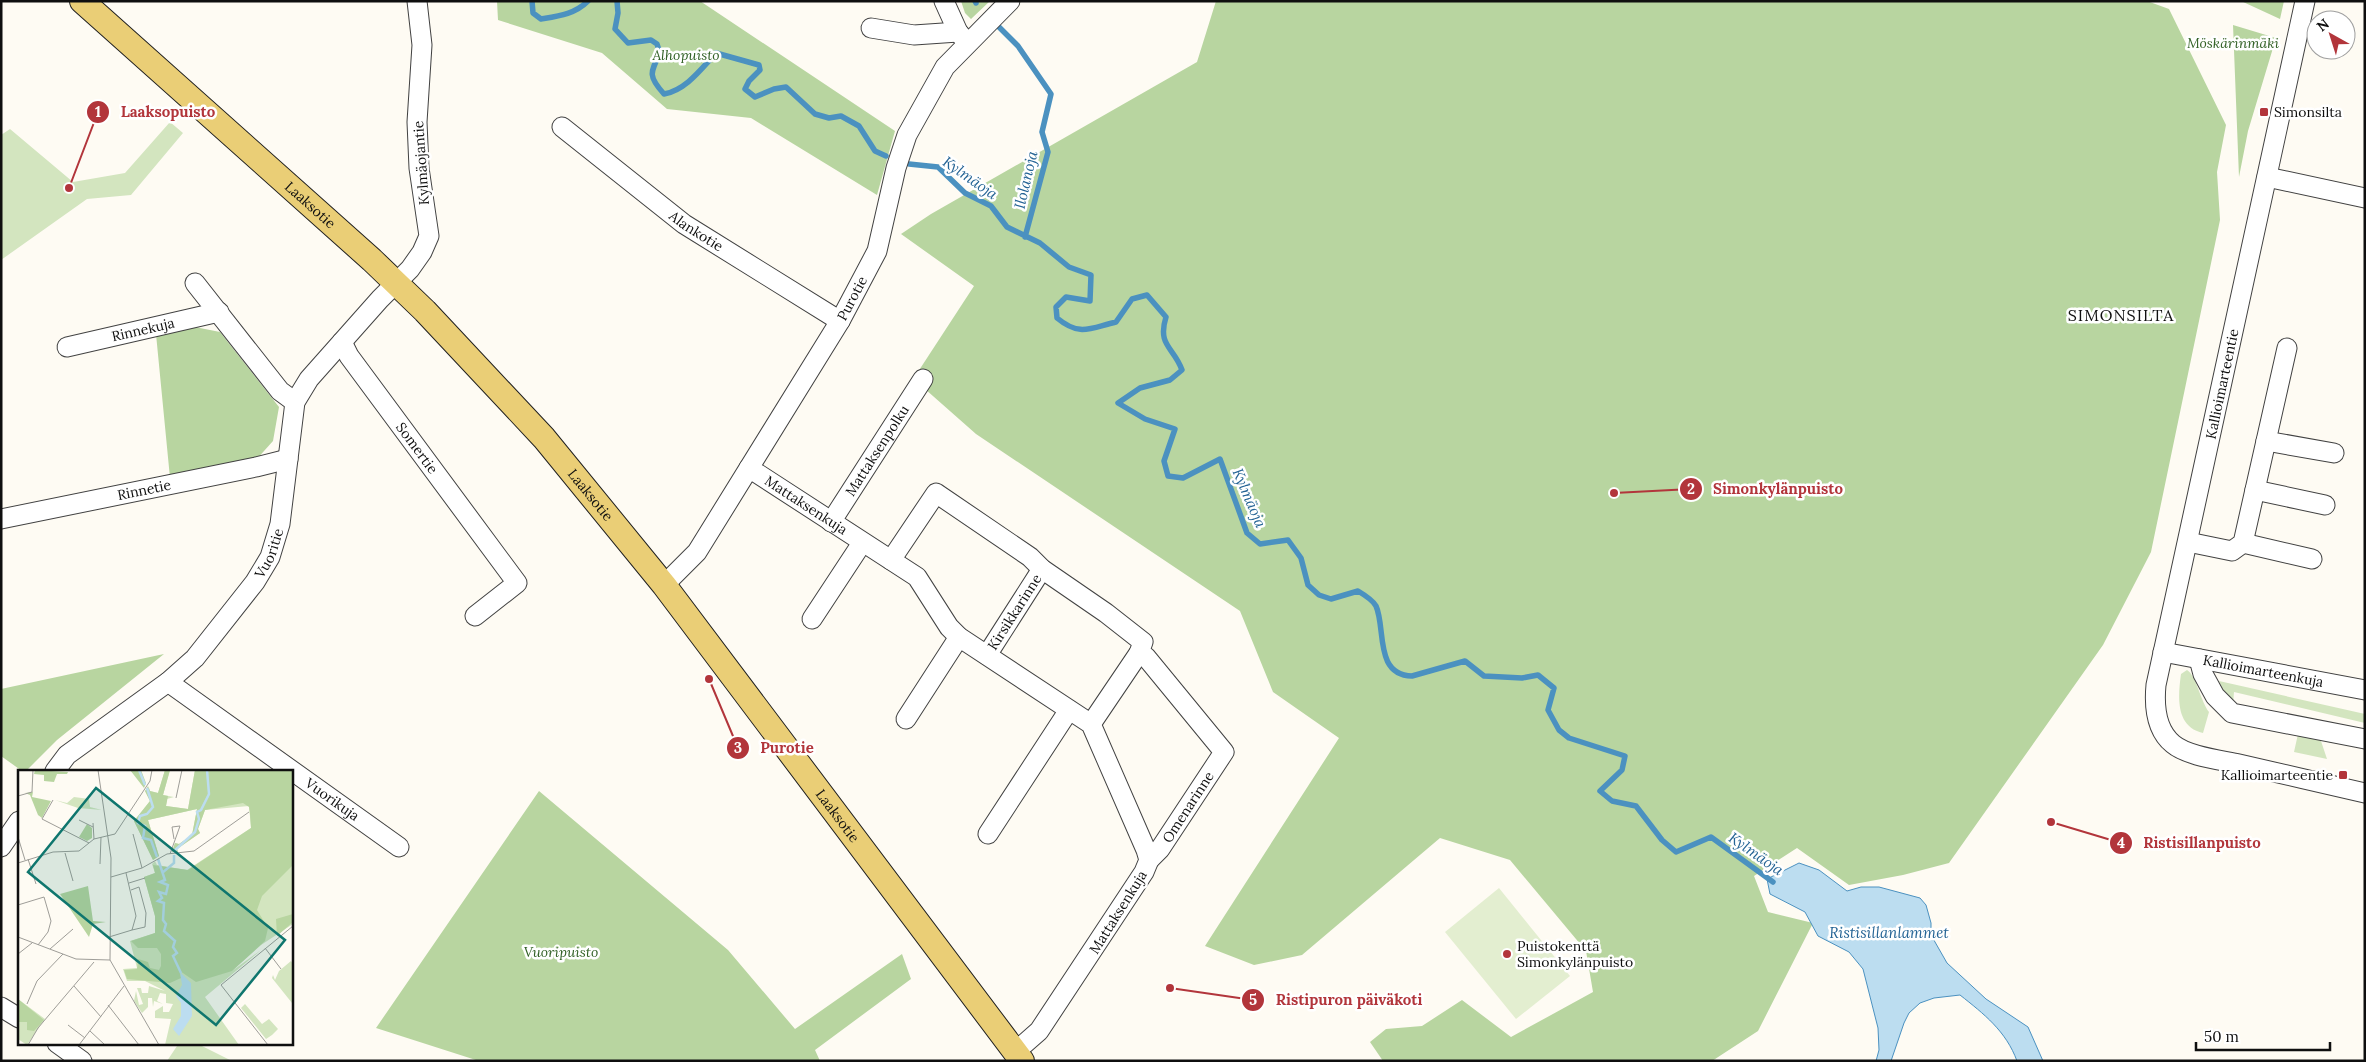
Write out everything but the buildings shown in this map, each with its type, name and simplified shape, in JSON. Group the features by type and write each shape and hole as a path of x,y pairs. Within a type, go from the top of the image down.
{"main road":[{"name":"Laaksotie","path":"82,1 336,227 397,284 425,311 544,438 664,585 1018,1056"}],"street":[{"name":"Kylmäojantie","path":"397,284 416,261 429,236 418,158 417,122 422,45 417,1"},
{"path":"944,1 963,37"},
{"name":"Purotie","path":"664,585 697,552 840,321 877,251 896,168 907,134 945,67 963,37 1010,1"},
{"name":"Kallioimarteentie","path":"2305,1 2163,652 2156,685 2155,707 2161,729 2173,744 2181,749 2214,759 2365,793"},
{"path":"871,28 914,35 963,37"},
{"name":"Alankotie","path":"562,128 684,224 840,321"},
{"path":"2267,177 2365,198"},
{"path":"195,283 280,390 295,402"},
{"name":"Vuoritie","path":"56,770 67,755 168,682 195,658 255,582 270,557 280,524 295,402 309,379 397,284"},
{"name":"Rinnekuja","path":"67,347 219,312"},
{"name":"Somertie","path":"342,342 349,356 517,583 475,616"},
{"path":"2188,542 2232,551 2243,543 2287,348"},
{"name":"Mattaksenpolku","path":"831,522 923,380"},
{"path":"2266,441 2334,453"},
{"name":"Rinnetie","path":"1,519 288,459"},
{"name":"Mattaksenkuja","path":"749,468 917,577 949,627 959,636 1091,724 1149,860 1144,872 1056,1008 1018,1056"},
{"path":"2255,490 2325,505"},
{"path":"891,560 936,493 1030,556 1042,569 1106,613 1143,642 1140,653 1091,724"},
{"name":"Mattaksenkuja","path":"812,619 862,543"},
{"path":"2243,543 2312,560"},
{"name":"Kirsikkarinne","path":"987,655 1042,569"},
{"path":"906,720 959,636"},
{"name":"Kallioimarteenkuja","path":"2163,652 2365,690"},
{"name":"Omenarinne","path":"1140,653 1146,657 1182,699 1224,752 1160,849 1149,860"},
{"path":"2199,659 2203,674 2215,696 2232,713 2365,739"},
{"name":"Vuorikuja","path":"168,682 291,770"},
{"path":"988,834 1069,710"},
{"name":"Vuorikuja","path":"292,771 399,847"},
{"path":"1,847 18,822"},
{"path":"1,1007 18,1017"},
{"path":"58,1044 82,1061"}],"green space":[{"name":"Alhopuisto","path":"497,1 700,1 895,131 877,195 751,118 667,109 602,53 498,20"},
{"path":"961,1 990,1 971,19 965,13"},
{"path":"1216,1 2147,1 2169,9 2226,125 2217,172 2220,220 2151,552 2103,645 1949,863 1903,875 1849,885 1797,848 1754,876 1768,912 1813,923 1758,1031 1712,1061 1383,1061 1370,1042 1386,1029 1422,1026 1462,1000 1511,1037 1593,992 1586,951 1510,860 1440,838 1302,955 1254,965 1205,946 1339,738 1273,692 1240,611 976,434 925,389 912,381 974,286 901,234 931,214 1197,62"},
{"path":"2241,1 2284,1 2280,19"},
{"path":"2233,25 2276,38 2248,131 2239,177"},
{"path":"170,122 183,133 131,195 87,199 1,260 1,135 10,129 73,182 125,173"},
{"path":"190,326 220,332 279,407 273,441 255,461 170,478 156,334"},
{"path":"164,654 57,740 27,770 21,770 1,756 1,689"},
{"path":"2187,670 2193,677 2209,712 2203,733 2194,730 2187,724 2180,710 2181,674"},
{"path":"2219,681 2365,714 2365,723 2234,692 2233,705 2226,698"},
{"path":"2298,734 2320,738 2327,759 2294,752"},
{"name":"Vuoripuisto","path":"539,791 728,950 795,1029 902,954 911,979 815,1050 820,1061 479,1061 376,1028"},
{"name":"Puistokenttä Simonkylänpuisto","path":"1499,888 1570,976 1516,1019 1445,932"},
{"path":"178,1044 198,1044 232,1061 167,1061"}],"water":[{"name":"Ristisillanlammet","path":"1799,863 1819,870 1847,891 1861,887 1879,887 1920,898 1926,905 1931,923 1931,935 1947,963 1986,999 2028,1027 2043,1061 2017,1061 2000,1032 1986,1016 1960,995 1934,998 1920,1003 1909,1013 1904,1023 1891,1061 1876,1061 1879,1050 1878,1028 1863,969 1849,952 1818,936 1805,912 1770,894 1767,879"}],"waterway":[{"name":"Kylmäoja","path":"532,1 533,13 541,19 572,12 588,1"},
{"name":"Kylmäoja","path":"617,1 618,13 615,29 628,43 651,40 657,44 660,53 652,74 655,83 664,94 672,92 686,83 716,53 759,65 760,70 749,81 745,89 755,97 774,89 786,87 815,114 829,118 841,116 859,126 875,151 886,156"},
{"name":"Ilolanoja","path":"999,27 1018,46 1051,94 1042,132 1048,152 1025,237"},
{"name":"Kylmäoja","path":"909,164 938,167 965,193 991,206 1007,227 1040,243 1069,267 1091,275 1090,301 1066,297 1056,307 1057,318 1065,324 1085,329 1116,322 1132,299 1147,295 1166,317 1164,327 1165,340 1182,370 1170,380 1140,388 1118,403 1145,419 1175,429 1164,461 1168,476 1183,478 1220,459 1247,533 1260,544 1288,540 1301,558 1308,585 1319,595 1331,599 1358,591 1368,597 1376,606 1384,649 1392,668 1400,674 1412,676 1465,661 1484,676 1522,678 1538,675 1554,688 1548,710 1559,730 1569,738 1625,756 1622,770 1600,791 1612,801 1636,806 1662,840 1676,852 1711,837 1773,882"}],"place":[{"name":"Simonsilta","path":"2264,112"},
{"name":"Laaksopuisto","path":"69,188"},
{"name":"Simonkylänpuisto","path":"1614,493"},
{"name":"Purotie","path":"709,679"},
{"name":"Kallioimarteentie","path":"2343,775"},
{"name":"Ristisillanpuisto","path":"2051,822"},
{"name":"Puistokenttä Simonkylänpuisto","path":"1507,954"},
{"name":"Ristipuron päiväkoti","path":"1170,988"}],"district":[{"name":"SIMONSILTA","path":"2121,315"}],"park label":[{"name":"Möskärinmäki","path":"2233,43"}]}
